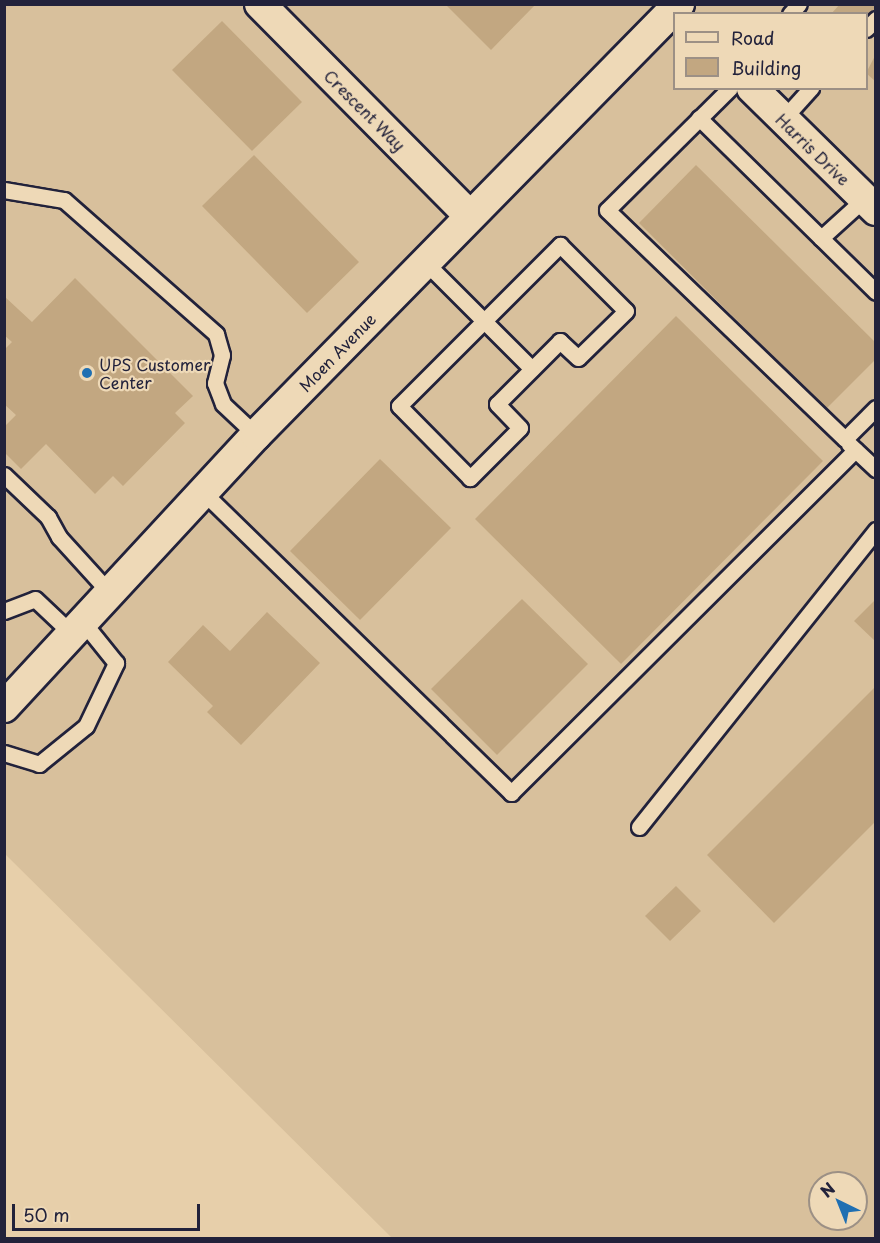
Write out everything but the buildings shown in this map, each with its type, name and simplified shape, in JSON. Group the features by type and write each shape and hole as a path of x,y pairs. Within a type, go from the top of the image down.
{"street":[{"name":"Crescent Way","path":"260,4 470,216"},
{"name":"Moen Avenue","path":"4,708 256,435 673,12"},
{"name":"Harris Drive","path":"754,90 872,204"}],"lane":[{"path":"728,90 607,210 876,469"},
{"path":"783,119 809,90"},
{"path":"699,118 876,292"},
{"path":"4,190 64,200 216,334 222,355 215,383 223,404 256,435"},
{"path":"821,238 872,204"},
{"path":"560,245 626,311 578,358 561,341 496,405 520,428 470,478 399,406 485,320 560,245"},
{"path":"426,262 532,369"},
{"path":"203,492 511,793 850,445 876,408"},
{"path":"4,475 48,517 59,537 110,593"},
{"path":"639,827 876,530"},
{"path":"4,611 35,599 77,628 116,663 86,726 39,764 4,753"}],"shaded area":[{"path":"4,5 875,5 875,1238 392,1238 5,854"}],"place":[{"name":"UPS Customer Center","path":"87,373"}]}
